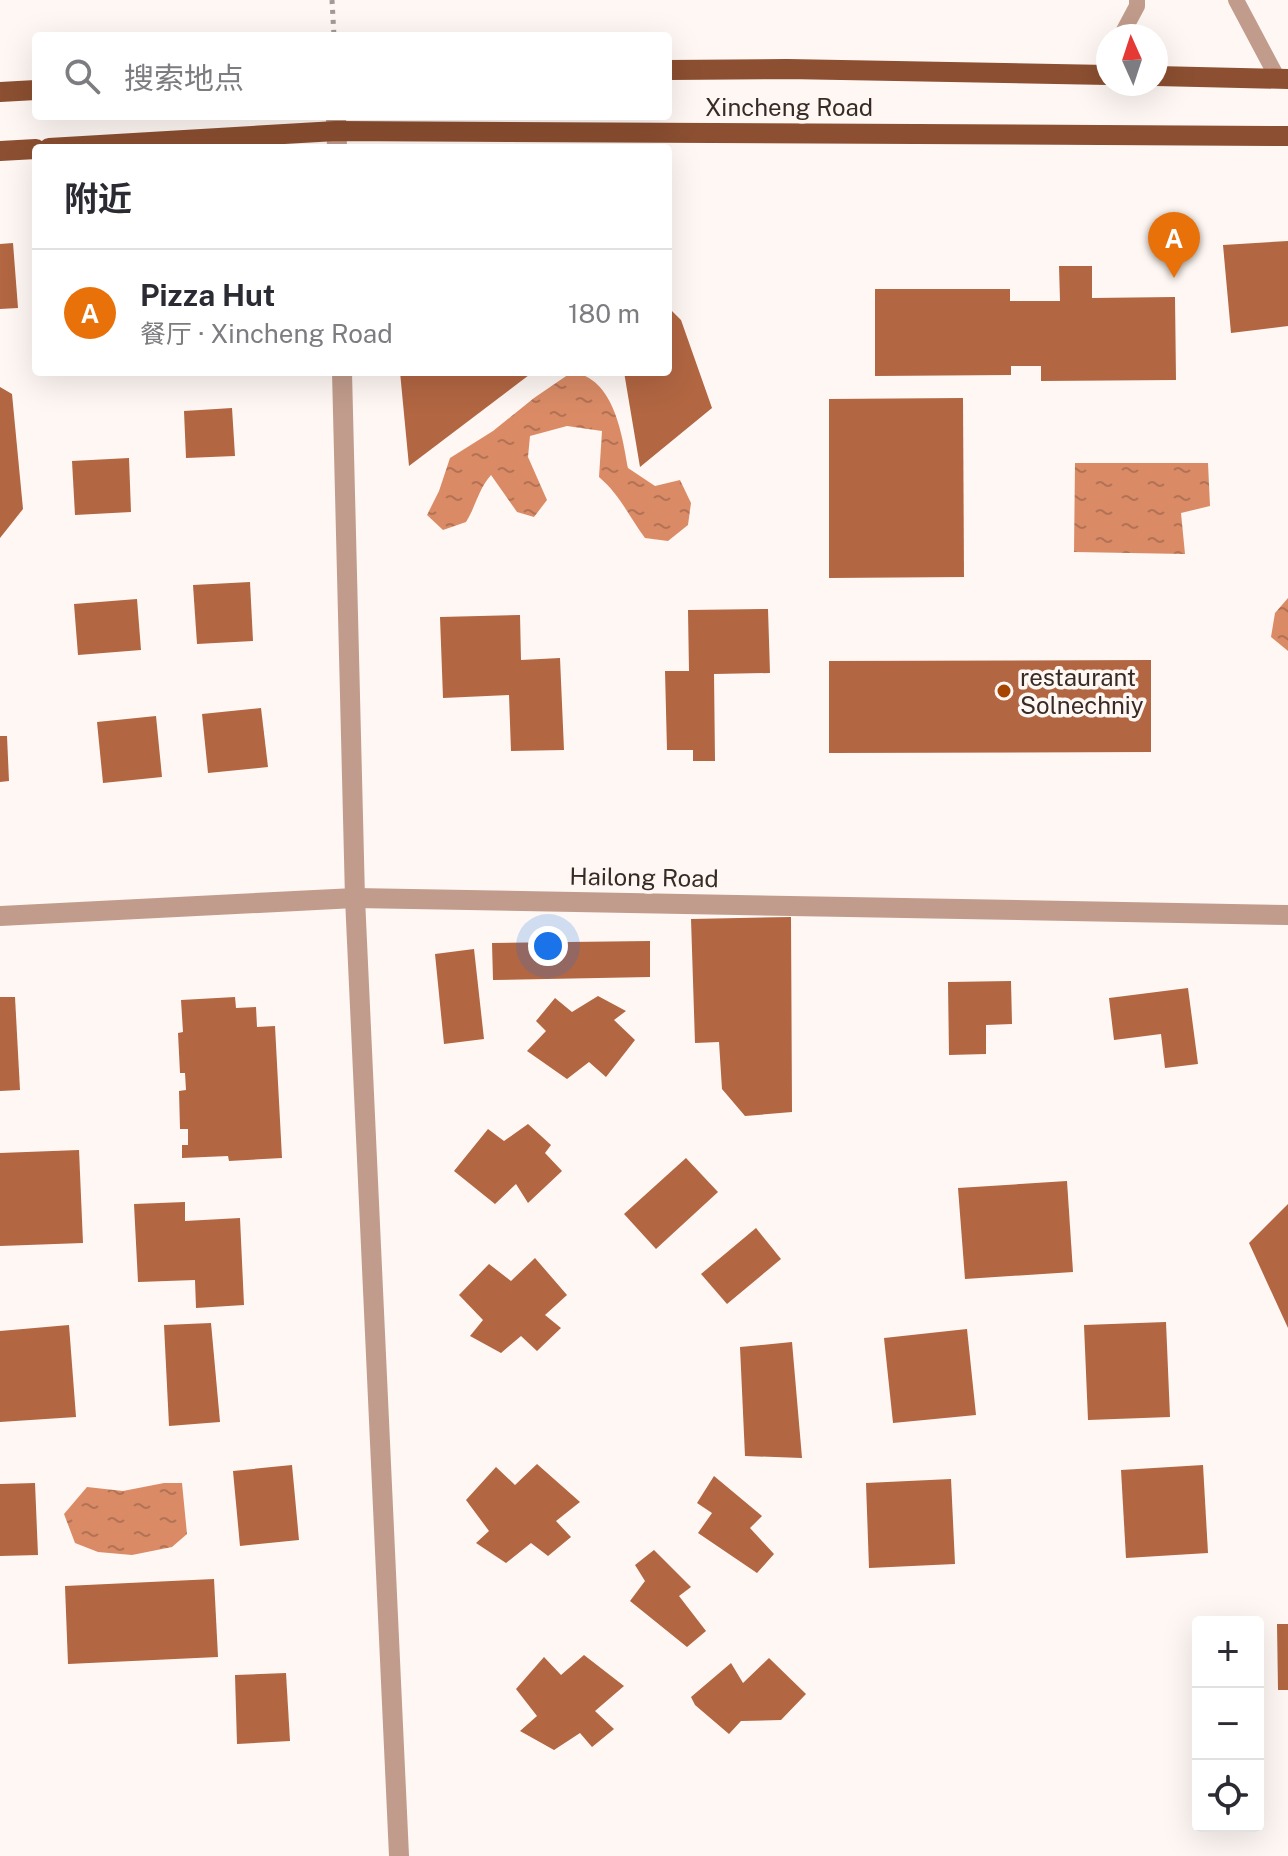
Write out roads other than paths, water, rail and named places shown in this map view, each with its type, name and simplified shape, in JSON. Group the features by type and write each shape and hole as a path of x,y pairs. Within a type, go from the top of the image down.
{"main road":[{"name":"Xincheng Road","path":"672,70 1096,71"},
{"path":"1168,76 1283,79"},
{"path":"0,92 32,90"},
{"name":"Xincheng Road","path":"121,144 337,132 1288,136"},
{"path":"0,151 32,149"}],"street":[{"path":"342,376 355,898 399,1856"},
{"name":"Hailong Road","path":"0,916 355,898 1288,915"}],"lane":[{"path":"1126,24 1137,0"},
{"path":"1236,0 1283,79"}],"water":[{"path":"566,376 586,376 598,385 614,410 628,468 655,486 680,480 691,503 688,525 668,541 645,538 618,498 599,477 602,431 567,426 530,436 528,457 547,500 534,517 517,512 491,475 466,522 443,530 427,515 450,458 493,431"},
{"path":"1075,463 1208,463 1210,506 1181,513 1185,554 1074,552"},
{"path":"1288,598 1288,651 1271,637 1275,613"},
{"path":"164,1483 182,1483 187,1534 172,1547 132,1555 98,1552 75,1543 64,1514 87,1487 123,1491"}],"place":[{"name":"Pizza Hut","path":"1174,278"},
{"name":"restaurant Solnechniy","path":"1004,691"}]}
